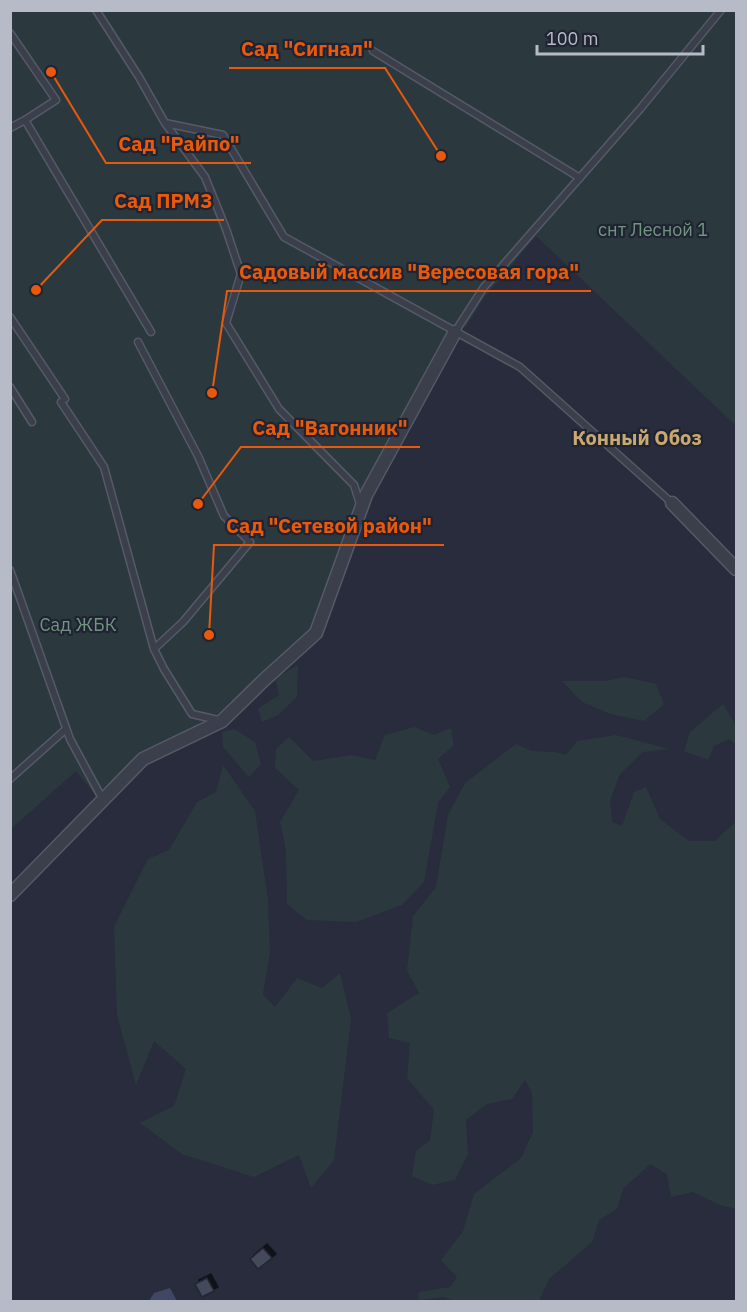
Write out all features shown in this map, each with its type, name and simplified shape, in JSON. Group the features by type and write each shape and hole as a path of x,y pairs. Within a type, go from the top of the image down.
{"street":[{"path":"10,895 143,759 222,721 316,633 366,495 455,332"},
{"path":"672,503 736,569"}],"lane":[{"path":"96,10 165,123 205,177 242,274 226,323 279,409 354,485 361,508"},
{"path":"455,332 484,287 580,178 721,10"},
{"path":"10,33 56,100 10,128"},
{"path":"373,51 580,178"},
{"path":"25,120 151,332"},
{"path":"165,123 223,135 284,237 520,367 672,503"},
{"path":"10,316 104,467 154,648 164,669 192,714 222,721"},
{"path":"138,342 194,446 224,516 250,542 183,622 154,648"},
{"path":"10,387 32,422"},
{"path":"10,570 66,729 103,801"},
{"path":"10,779 66,729"}],"green space":[{"path":"11,11 736,11 736,426 536,236 484,298 466,327 462,324 432,360 354,509 310,632 219,716 143,752 96,796 76,771 11,829"},
{"path":"298,665 297,697 278,715 262,722 258,709 279,695 275,678"},
{"path":"625,677 656,684 664,704 644,721 610,714 582,702 562,681 605,681"},
{"path":"723,704 736,726 736,744 729,739 714,746 708,760 684,751 690,732"},
{"path":"414,727 434,735 451,728 454,745 438,759 450,787 438,803 424,882 402,905 356,922 307,920 287,904 286,851 280,822 299,790 275,768 276,749 289,737 313,761 351,755 375,760 385,735"},
{"path":"234,729 255,742 261,764 249,777 223,747 222,732"},
{"path":"616,735 669,749 643,752 620,774 610,800 612,822 622,826 634,792 646,787 660,819 689,841 715,841 736,821 736,1209 720,1205 693,1192 671,1197 667,1174 650,1164 623,1189 617,1209 599,1220 592,1242 549,1279 539,1301 455,1301 444,1297 419,1300 419,1292 450,1287 457,1277 441,1260 463,1231 474,1194 521,1158 533,1132 532,1093 525,1080 512,1099 487,1104 466,1120 468,1154 455,1180 432,1185 412,1176 416,1151 430,1140 434,1110 407,1078 410,1043 389,1038 387,1013 419,993 407,970 413,916 436,887 448,815 465,783 516,744 532,751 566,755 577,741"},
{"path":"223,765 255,811 268,899 270,952 263,994 275,1007 297,978 322,988 340,973 351,1019 334,1160 311,1188 299,1155 254,1177 182,1154 140,1123 174,1106 186,1069 154,1041 136,1085 117,1015 114,927 148,859 169,850 197,802 216,792"}],"water":[{"path":"170,1288 177,1301 149,1301 154,1293"}],"building":[{"path":"263,1248 272,1258 258,1269 250,1259"},
{"path":"207,1278 214,1291 202,1297 195,1284"}],"place":[{"name":"Сад \"Райпо\"","path":"51,72"},
{"name":"Сад \"Сигнал\"","path":"441,156"},
{"name":"Сад ПРМЗ","path":"36,290"},
{"name":"Садовый массив \"Вересовая гора\"","path":"212,393"},
{"name":"Сад \"Вагонник\"","path":"198,504"},
{"name":"Сад \"Сетевой район\"","path":"209,635"}],"district":[{"name":"Конный Обоз","path":"637,438"}],"park label":[{"name":"снт Лесной 1","path":"653,230"},
{"name":"Сад ЖБК","path":"78,625"}]}
